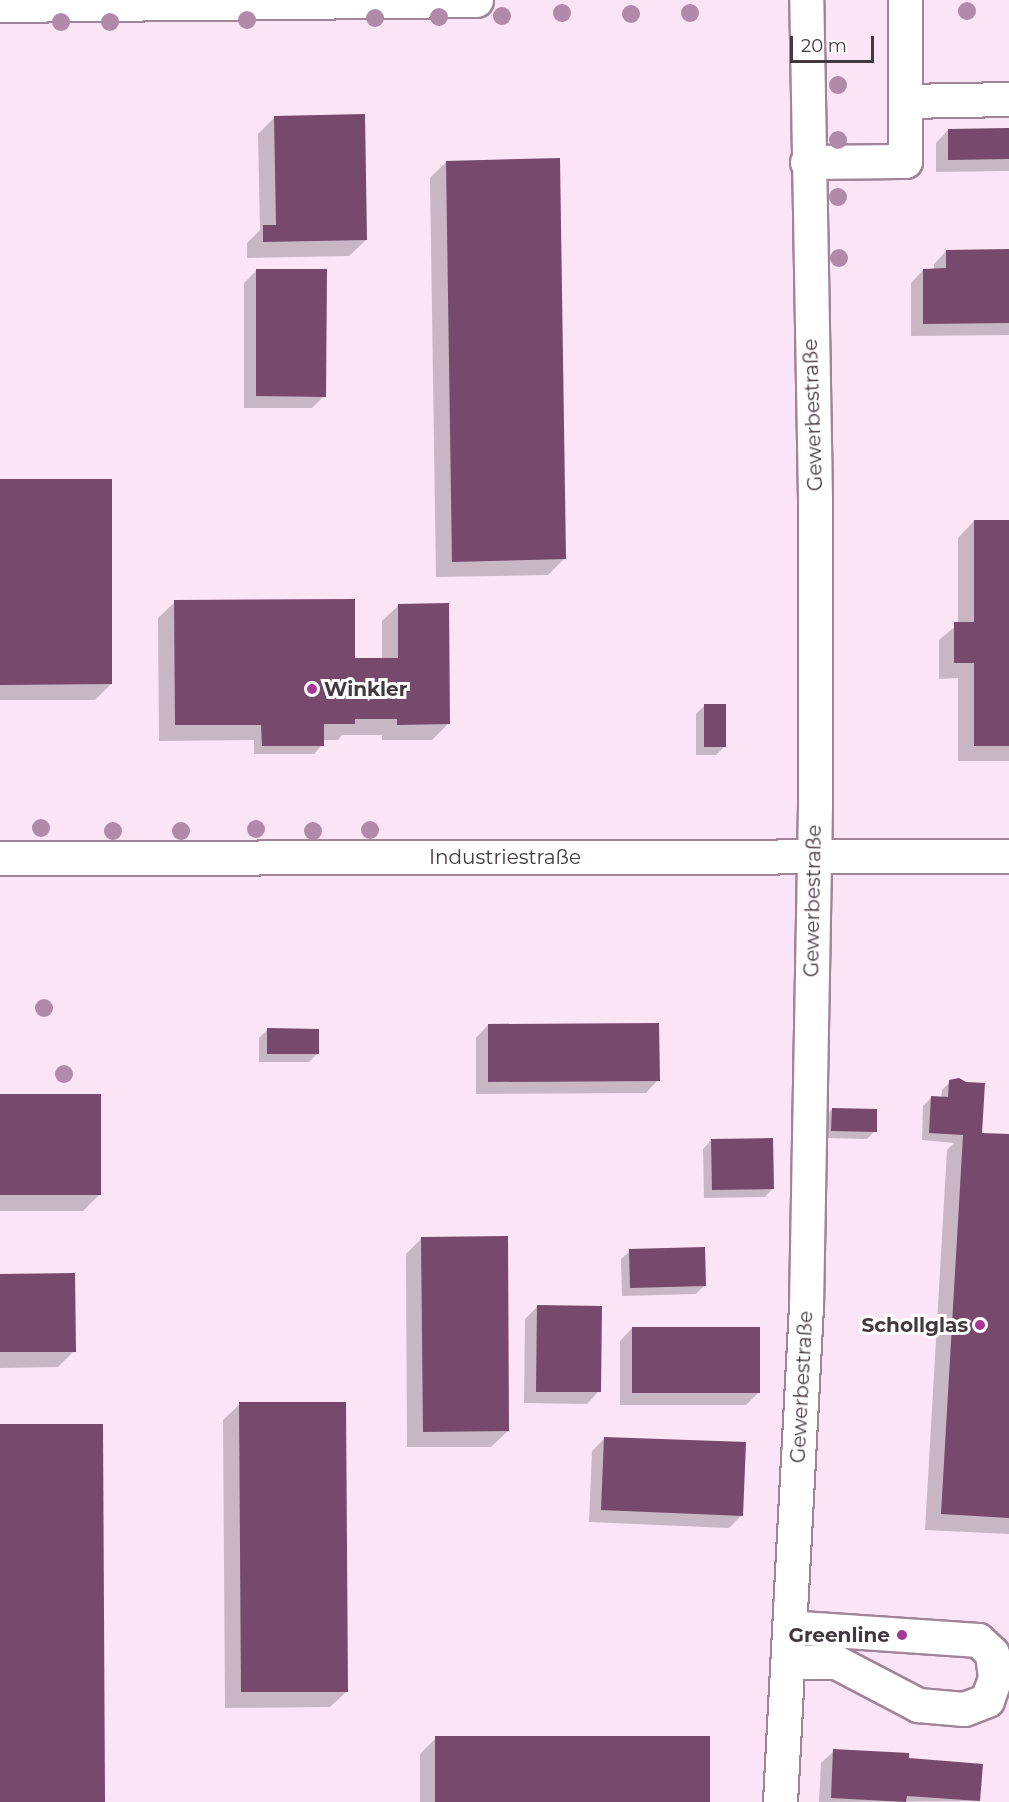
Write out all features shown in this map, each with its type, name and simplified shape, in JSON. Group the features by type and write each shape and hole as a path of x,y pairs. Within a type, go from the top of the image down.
{"street":[{"path":"0,5 476,0"},
{"name":"Gewerbestraße","path":"780,1802 806,1306 814,858 815,498 807,162 806,0"},
{"path":"807,162 904,161 905,0"},
{"path":"905,101 1009,99"},
{"name":"Industriestraße","path":"0,858 1009,856"},
{"path":"788,1662 836,1662 918,1705 964,1710 987,1700 995,1678 992,1653 978,1640 789,1627"}],"shaded area":[{"path":"0,0 1009,0 1009,1802 0,1802"}],"building":[{"path":"365,114 367,240 263,242 263,225 276,225 274,116"},
{"path":"1009,128 1009,159 948,160 948,129"},
{"path":"560,158 566,559 452,562 446,161"},
{"path":"1009,249 1009,323 923,324 923,269 946,268 946,250"},
{"path":"256,269 327,269 326,397 256,396"},
{"path":"0,479 112,479 112,684 0,685"},
{"path":"974,520 1009,520 1009,746 974,746 974,663 954,663 954,622 974,622"},
{"name":"Winkler","path":"355,599 355,658 398,658 398,604 449,603 450,724 397,725 397,719 355,719 355,724 324,724 324,746 262,746 261,725 175,725 174,600"},
{"path":"704,704 726,704 726,747 704,747"},
{"path":"659,1023 660,1081 488,1082 488,1024"},
{"path":"267,1028 319,1029 319,1054 267,1054"},
{"name":"Schollglas","path":"959,1078 966,1082 985,1083 982,1133 1009,1134 1009,1518 941,1514 963,1135 929,1133 931,1096 948,1097 949,1080"},
{"path":"0,1094 101,1094 101,1195 0,1195"},
{"path":"832,1108 877,1109 877,1132 831,1131"},
{"path":"773,1138 774,1189 712,1190 711,1139"},
{"path":"508,1236 509,1431 423,1432 421,1237"},
{"path":"705,1247 706,1286 630,1288 629,1249"},
{"path":"75,1273 76,1352 0,1352 0,1274"},
{"path":"537,1305 602,1306 601,1392 536,1392"},
{"path":"632,1327 760,1327 760,1393 632,1393"},
{"path":"239,1402 346,1402 348,1692 241,1692"},
{"path":"0,1424 103,1424 105,1802 0,1802"},
{"path":"604,1437 746,1442 743,1516 601,1510"},
{"path":"435,1736 710,1736 710,1802 435,1802"},
{"path":"833,1749 909,1753 909,1758 983,1764 980,1801 907,1796 906,1802 831,1798"}],"place":[{"name":"Winkler","path":"312,689"},
{"name":"Schollglas","path":"980,1325"},
{"name":"Greenline","path":"902,1635"}]}
